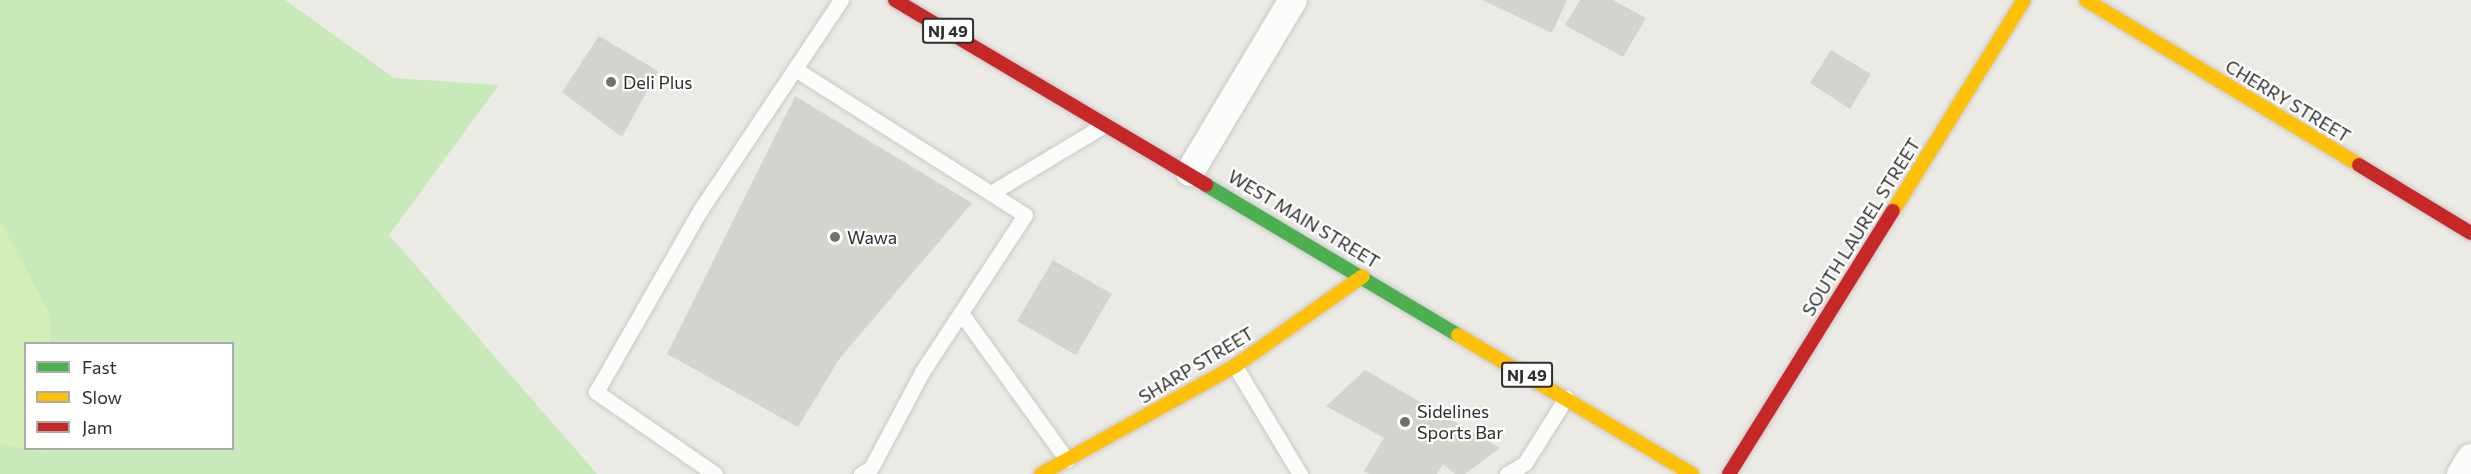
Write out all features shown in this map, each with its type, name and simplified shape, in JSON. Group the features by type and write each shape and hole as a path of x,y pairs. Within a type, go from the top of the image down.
{"main road":[{"name":"WEST MAIN STREET","path":"895,0 1190,172 1692,474"},
{"name":"SOUTH LAUREL STREET","path":"1729,474 2024,0"},
{"name":"CHERRY STREET","path":"2086,0 2471,233"},
{"name":"SHARP STREET","path":"1041,474 1235,366 1363,276"}],"street":[{"path":"1190,172 1293,0"},
{"path":"2461,474 2471,458"}],"lane":[{"path":"715,474 701,469 596,392 701,209 841,0"},
{"path":"795,69 1025,214 961,313 871,468 861,474"},
{"path":"991,193 1107,123"},
{"path":"961,313 1067,460"},
{"path":"1235,366 1300,474"},
{"path":"1507,474 1525,463 1566,398"}],"green space":[{"path":"0,0 285,0 394,78 499,85 389,235 597,474 0,474"},
{"path":"0,221 51,316 51,342 24,342 24,449 0,444"},
{"path":"28,450 47,450 47,454"}],"building":[{"path":"1482,0 1567,0 1552,33"},
{"path":"1580,0 1613,0 1646,18 1623,57 1565,25"},
{"name":"Deli Plus","path":"599,36 658,71 622,137 562,92"},
{"path":"1831,50 1871,74 1850,109 1810,83"},
{"name":"Wawa","path":"795,96 972,203 840,358 798,427 667,354"},
{"path":"1053,260 1112,294 1076,355 1017,321"},
{"name":"Sidelines Sports Bar","path":"1365,370 1500,448 1465,474 1455,474 1443,464 1437,474 1369,474 1364,471 1384,438 1326,406"}],"traffic: fast":[{"path":"1206,185 1458,335"}],"traffic: slow":[{"path":"1893,211 2024,0"},
{"path":"2086,0 2359,165"},
{"path":"1041,474 1235,366 1363,276"},
{"path":"1458,335 1692,474"}],"traffic: jam":[{"path":"895,0 1206,185"},
{"path":"2359,165 2471,233"},
{"path":"1729,474 1893,211"}],"place":[{"name":"Deli Plus","path":"611,82"},
{"name":"Wawa","path":"835,237"},
{"name":"Sidelines Sports Bar","path":"1405,422"}]}
